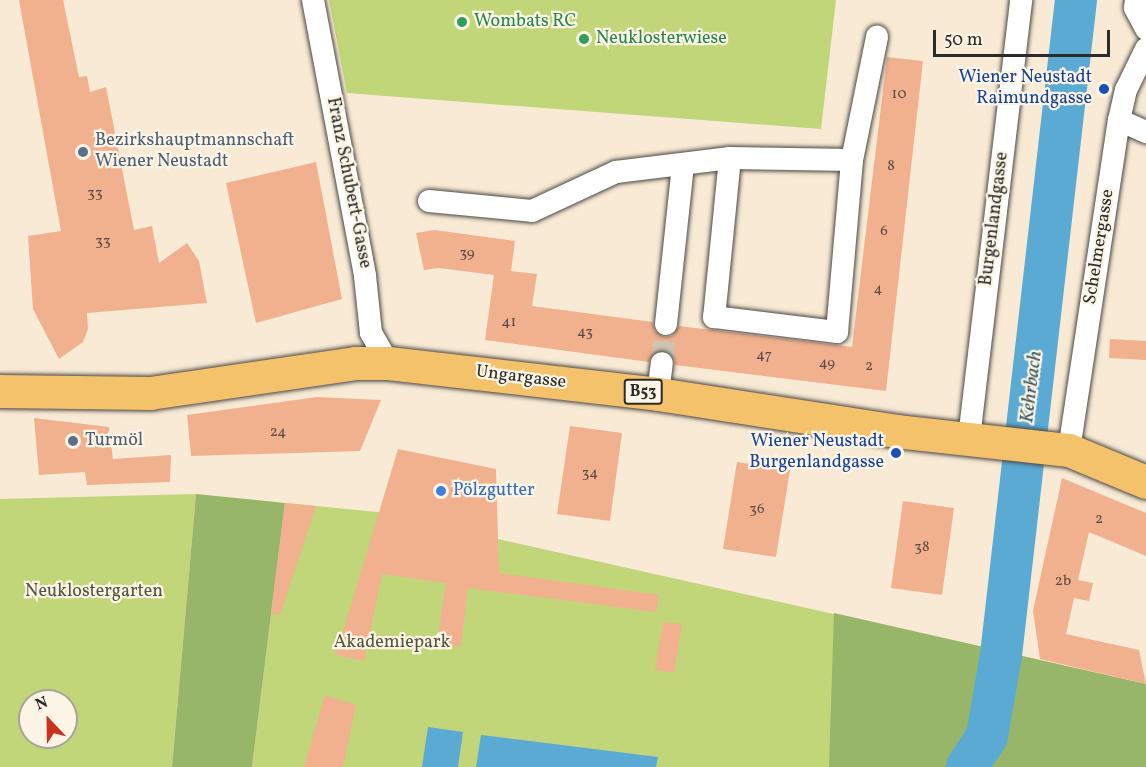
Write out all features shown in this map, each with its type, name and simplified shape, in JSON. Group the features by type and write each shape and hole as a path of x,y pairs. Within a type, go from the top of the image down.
{"main road":[{"name":"Ungargasse","path":"0,391 150,393 355,363 388,363 660,379 896,431 1040,446"},
{"name":"B53","path":"1040,446 1146,482"}],"street":[{"name":"Franz Schubert-Gasse","path":"313,0 365,276 371,333 388,363"},
{"name":"Burgenlandgasse","path":"969,438 1021,0"},
{"path":"1136,0 1135,8 1146,29"},
{"path":"730,158 714,317 837,333 852,160 877,37"},
{"name":"Schelmergasse","path":"1040,446 1126,90 1146,50"},
{"path":"1119,120 1146,132"},
{"path":"429,201 532,211 616,172 730,158 852,160"},
{"path":"666,324 683,165"}],"green space":[{"name":"Neuklosterwiese","path":"329,0 836,0 821,129 347,93"},
{"name":"Neuklostergarten","path":"196,494 172,767 0,767 0,499"},
{"path":"196,494 285,503 252,767 172,767"},
{"name":"Akademiepark","path":"285,503 377,512 1146,684 1146,767 252,767"},
{"path":"834,613 1146,684 1146,767 829,767"}],"water":[{"path":"428,727 463,732 458,767 422,767"},
{"path":"481,735 658,757 656,767 476,767"}],"building":[{"name":"Bezirkshauptmannschaft Wiener Neustadt","path":"19,0 63,0 79,77 87,76 90,92 106,87 134,230 152,226 159,263 187,243 199,261 207,303 87,313 88,329 83,342 59,359 33,309 28,236 61,231"},
{"path":"887,57 923,61 886,391 675,365 674,357 664,350 656,351 649,362 485,340 494,275 439,268 424,270 416,233 434,230 515,241 511,271 537,274 532,306 653,322 654,330 664,337 672,336 679,326 852,347"},
{"path":"316,162 342,299 256,323 226,183"},
{"path":"1110,339 1146,341 1146,360 1109,358"},
{"path":"317,397 381,400 360,451 191,456 187,415"},
{"name":"Turmöl","path":"34,418 109,427 113,459 171,455 170,482 87,485 85,472 39,475"},
{"path":"570,426 622,433 610,521 557,514"},
{"path":"398,449 496,469 499,573 659,595 656,612 468,588 461,647 437,643 446,583 382,574 364,661 336,655"},
{"path":"737,462 790,470 776,557 723,549"},
{"path":"1062,478 1146,513 1146,556 1089,532 1078,580 1093,583 1089,601 1074,598 1066,634 1139,650 1146,684 1040,659 1033,611"},
{"path":"903,501 954,508 942,595 891,588"},
{"path":"285,503 316,506 280,615 271,613"},
{"path":"663,622 682,624 674,673 655,670"},
{"path":"325,695 356,705 343,767 304,767"}],"waterway":[{"name":"Kehrbach","path":"967,767 987,736 1001,655 1076,0"}],"tunnel":[{"path":"662,363 666,324"}],"place":[{"name":"Wombats RC","path":"462,22"},
{"name":"Neuklosterwiese","path":"584,39"},
{"name":"Wiener Neustadt Raimundgasse","path":"1104,89"},
{"name":"Bezirkshauptmannschaft Wiener Neustadt","path":"83,152"},
{"name":"Turmöl","path":"73,441"},
{"name":"Wiener Neustadt Burgenlandgasse","path":"896,453"},
{"name":"Pölzgutter","path":"441,491"}]}
